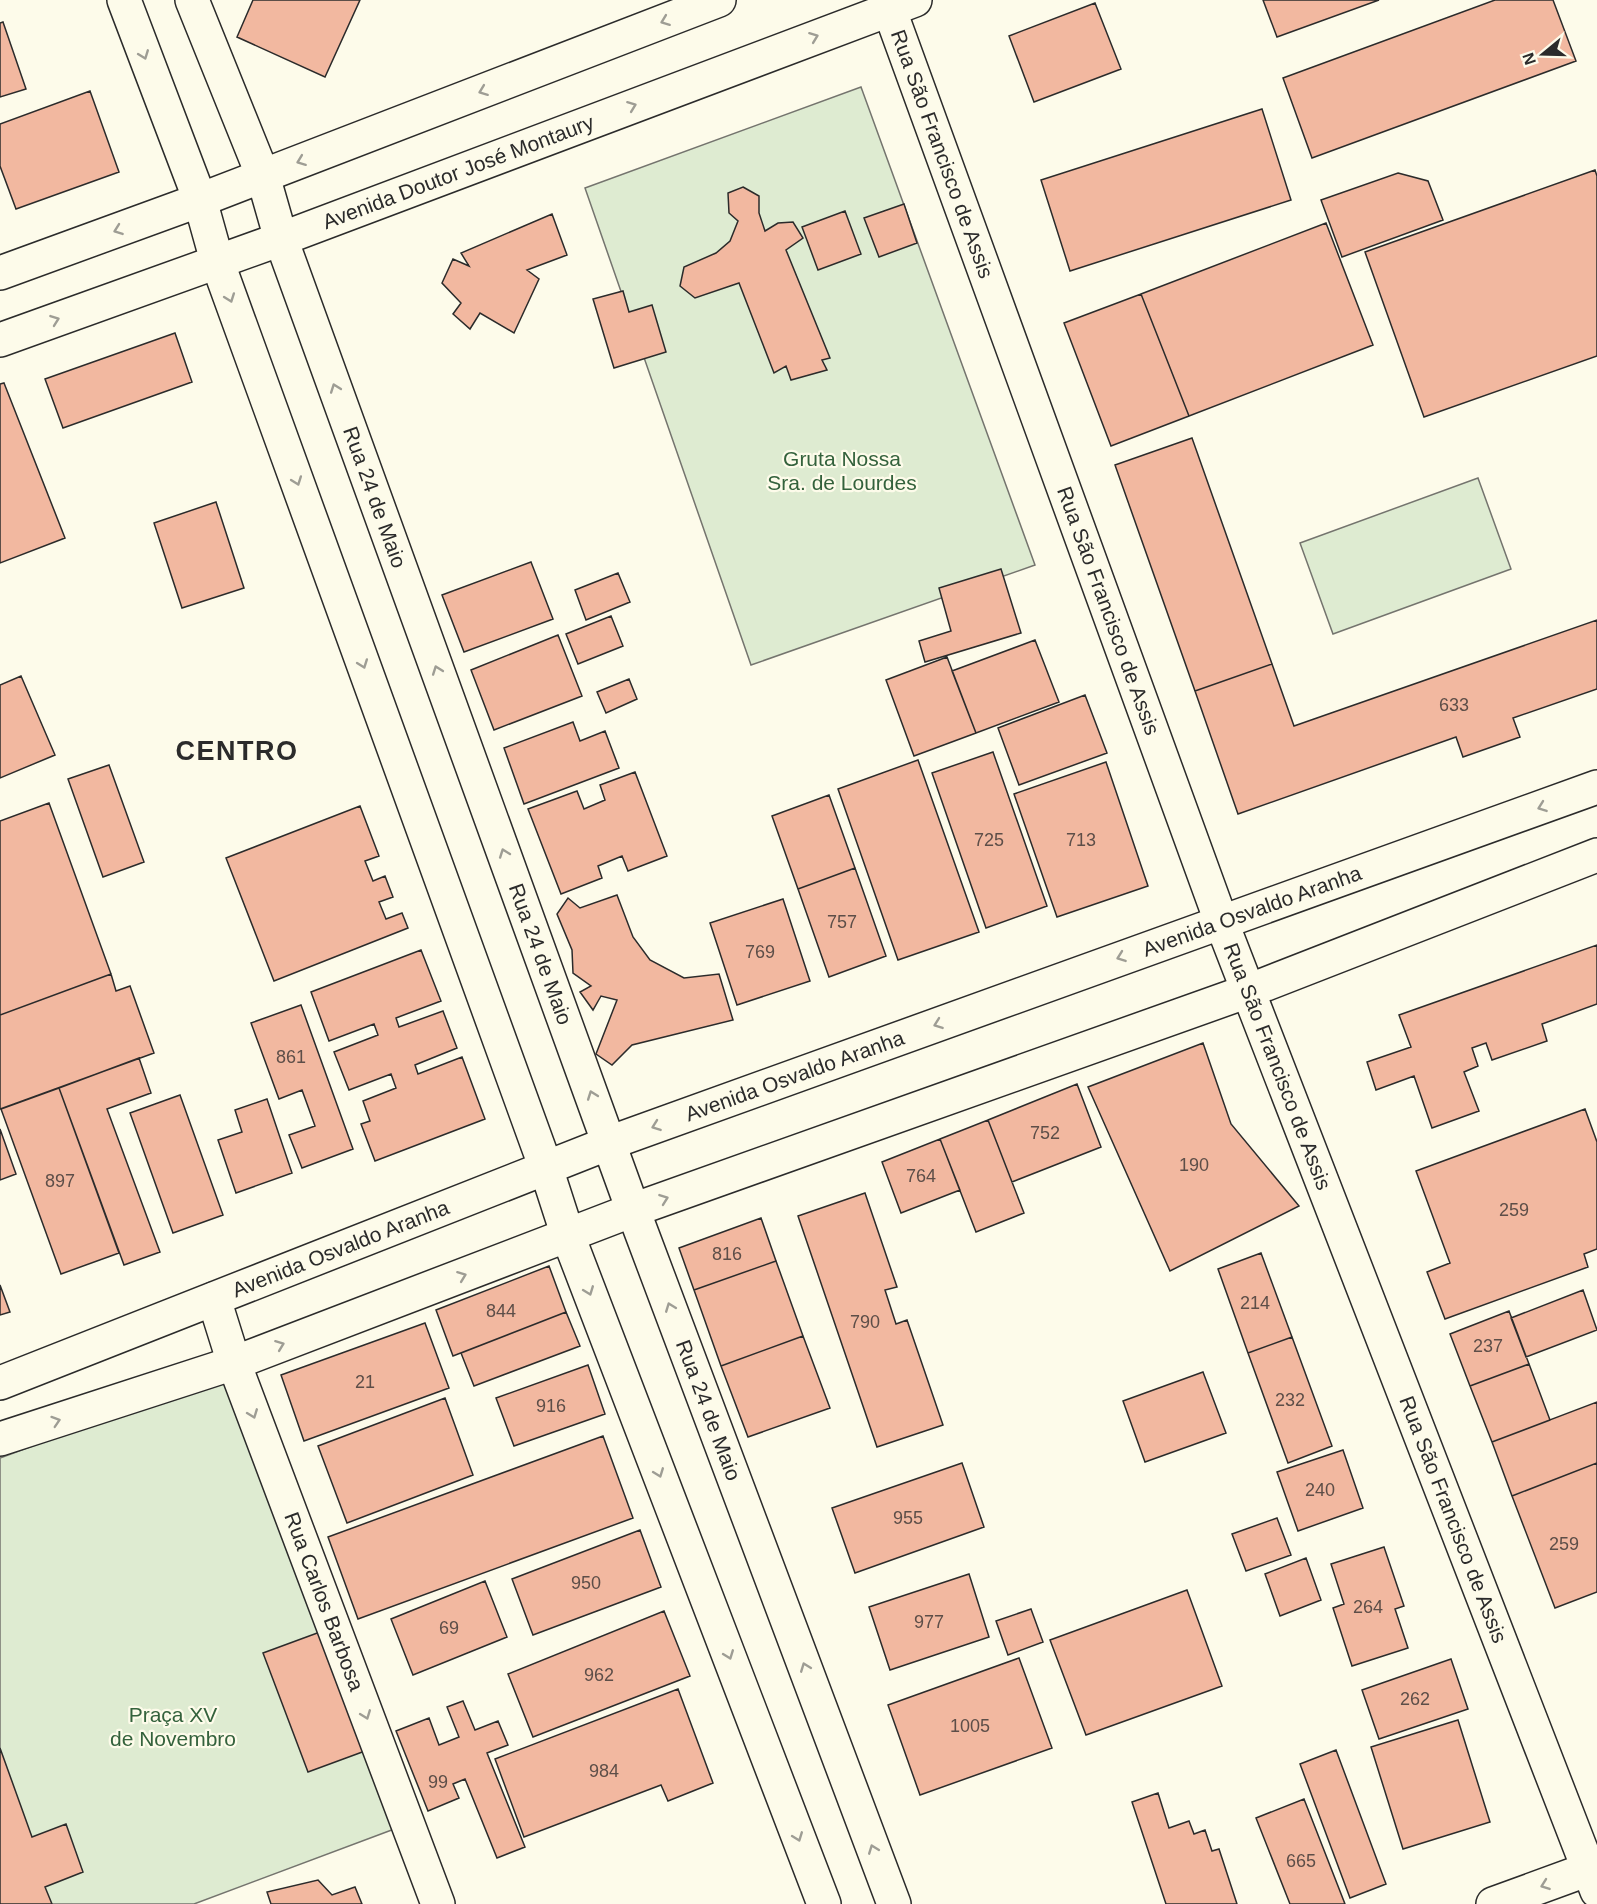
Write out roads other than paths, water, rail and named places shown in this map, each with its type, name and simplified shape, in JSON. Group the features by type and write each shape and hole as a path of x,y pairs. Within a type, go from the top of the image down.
{"street":[{"path":"123,0 200,200 217,261 546,1168 568,1236 824,1904"},
{"name":"Rua 24 de Maio","path":"192,0 263,176 281,239 633,1210 894,1904"},
{"path":"0,273 200,200 719,0"},
{"name":"Avenida Doutor José Montaury","path":"0,340 281,239 897,3"},
{"name":"Rua São Francisco de Assis","path":"897,3 1221,921 1594,1875"},
{"name":"Avenida Osvaldo Aranha","path":"0,1383 609,1143 1597,787"},
{"path":"0,1439 234,1363 633,1210 1248,991 1597,855"},
{"name":"Rua Carlos Barbosa","path":"214,1299 234,1363 438,1904"},
{"path":"1493,1904 1594,1875"}],"district":[{"name":"CENTRO","path":"237,751"}],"park label":[{"name":"Gruta Nossa Sra. de Lourdes","path":"842,471"},
{"name":"Praça XV de Novembro","path":"173,1727"}]}
